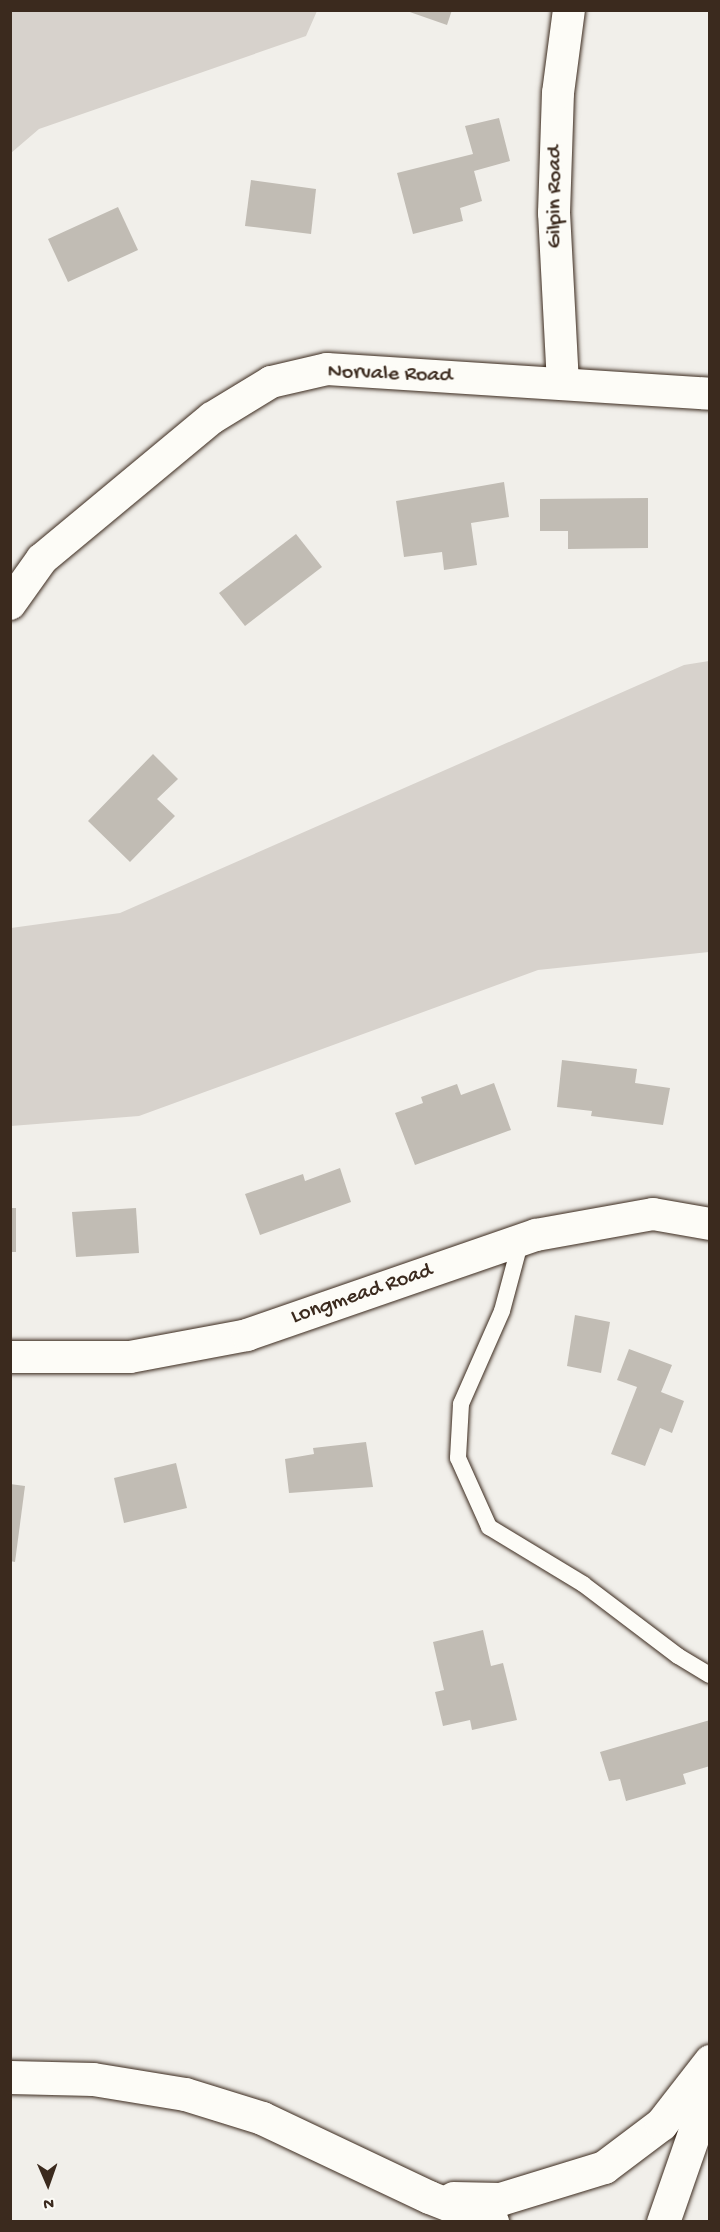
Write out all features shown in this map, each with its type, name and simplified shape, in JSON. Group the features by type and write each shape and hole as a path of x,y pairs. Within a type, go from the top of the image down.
{"main road":[{"path":"429,2197 500,2199 604,2167 661,2124 710,2061"},
{"path":"10,2077 93,2079 185,2094 262,2118 429,2197 492,2222"},
{"path":"663,2222 710,2087"}],"street":[{"name":"Gilpin Road","path":"563,384 554,213 558,93 568,10"},
{"name":"Norvale Road","path":"10,604 42,559 212,418 271,381 327,369 710,394"},
{"name":"Longmead Road","path":"10,1357 130,1357 247,1335 521,1240 652,1214 710,1224"}],"lane":[{"path":"521,1240 502,1311 461,1404 458,1458 489,1527 583,1584 678,1656 710,1675"}],"shaded area":[{"path":"11,10 317,11 306,36 39,129 11,153"},
{"path":"709,661 709,952 538,970 139,1116 11,1126 11,928 120,913 684,665"}],"building":[{"path":"404,10 452,10 447,25"},
{"path":"499,118 510,161 474,171 482,201 460,208 463,221 413,234 397,173 473,154 465,126"},
{"path":"251,180 316,189 311,234 245,226"},
{"path":"118,207 138,250 68,282 48,239"},
{"path":"504,482 509,517 471,523 477,565 444,570 442,552 404,557 396,501"},
{"path":"648,498 648,548 568,549 568,531 540,531 540,499"},
{"path":"296,534 322,567 245,626 219,593"},
{"path":"153,754 178,779 157,799 175,816 130,862 88,821"},
{"path":"562,1060 637,1069 635,1083 670,1088 663,1125 591,1116 592,1111 557,1107"},
{"path":"494,1083 511,1130 415,1165 395,1113 423,1103 421,1097 457,1084 461,1095"},
{"path":"340,1168 351,1202 260,1235 245,1194 303,1174 305,1181"},
{"path":"10,1208 16,1208 16,1252 10,1252"},
{"path":"136,1208 139,1253 76,1257 72,1212"},
{"path":"575,1315 610,1322 601,1373 567,1366"},
{"path":"629,1349 672,1365 661,1392 684,1401 672,1433 660,1428 645,1466 611,1454 637,1387 617,1380"},
{"path":"366,1442 373,1487 289,1493 285,1459 314,1454 313,1448"},
{"path":"176,1463 187,1508 124,1523 114,1478"},
{"path":"10,1484 25,1486 15,1562 10,1561"},
{"path":"483,1630 491,1666 503,1663 517,1720 472,1730 470,1720 443,1726 435,1692 444,1690 433,1642"},
{"path":"710,1720 710,1766 683,1774 686,1784 626,1801 620,1779 609,1781 600,1752"}]}
